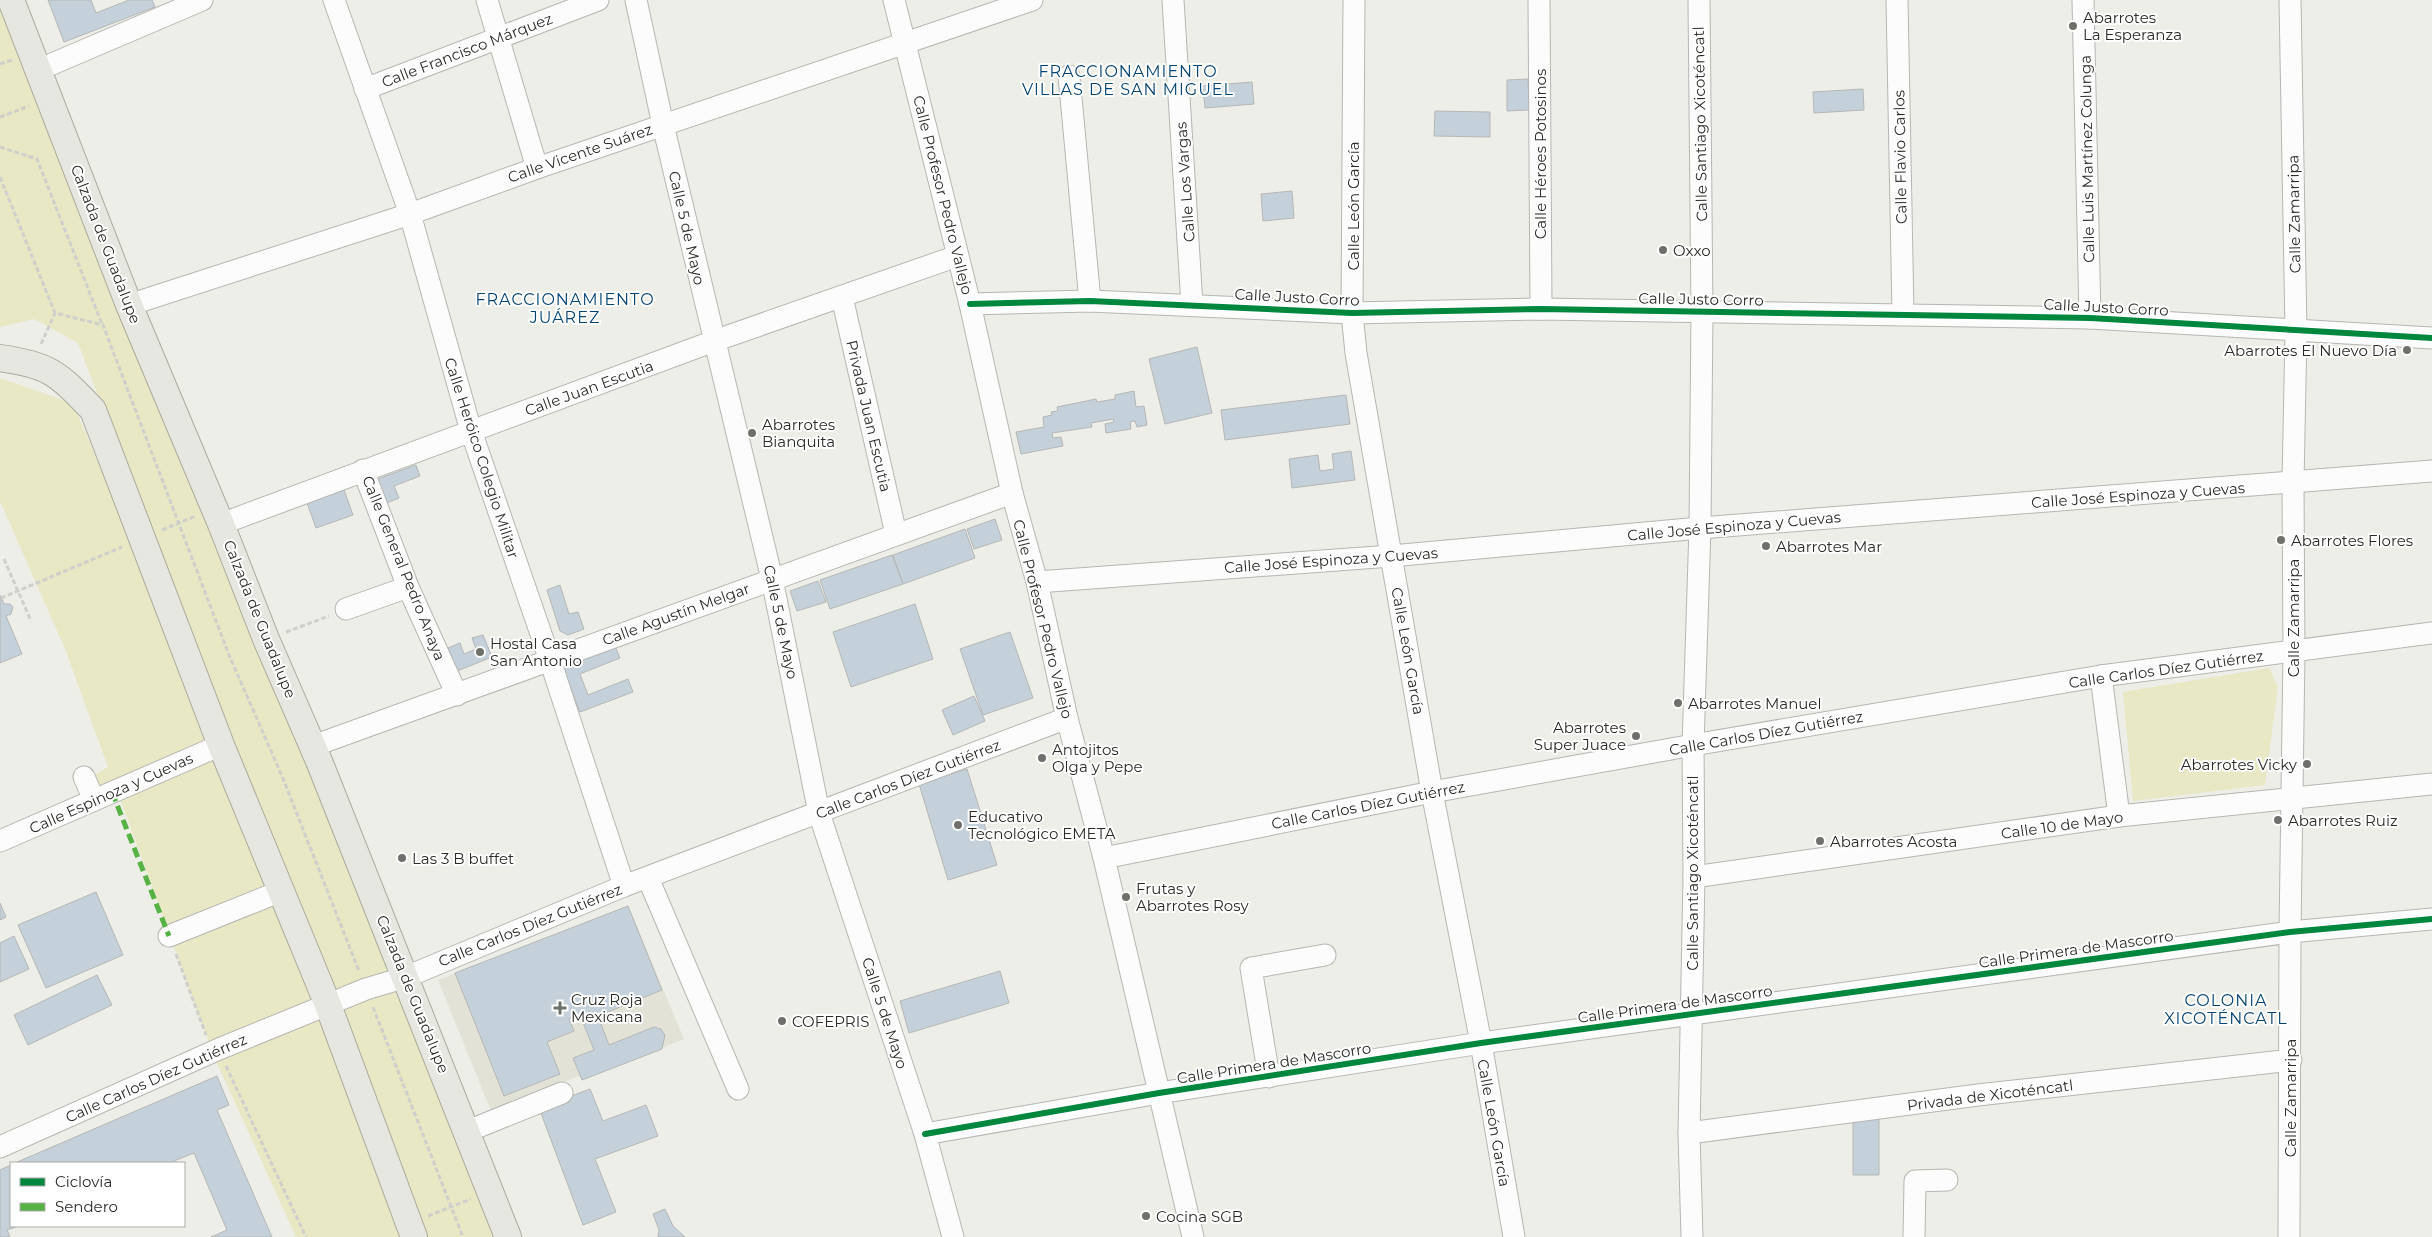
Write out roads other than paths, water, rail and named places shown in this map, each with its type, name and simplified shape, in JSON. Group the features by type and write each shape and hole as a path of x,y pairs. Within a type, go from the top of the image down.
{"main road":[{"name":"Calzada de Guadalupe","path":"12,0 129,305 218,516 266,639 313,746 468,1131 508,1237"},
{"path":"0,358 32,362 59,376 93,410 221,745 328,1005 411,1231"}],"street":[{"path":"38,70 202,0"},
{"name":"Calle Heróico Colegio Militar","path":"334,0 410,214 471,431 550,660 624,886"},
{"path":"487,0 537,168"},
{"name":"Calle Francisco Márquez","path":"365,89 499,36 598,0"},
{"name":"Calle 5 de Mayo","path":"636,0 663,125 772,579 819,813 925,1134 953,1237"},
{"name":"Calle Profesor Pedro Vallejo","path":"894,0 970,304 1012,493 1036,582 1067,718 1104,858 1192,1237"},
{"name":"Calle Vicente Suárez","path":"129,305 410,214 537,168 1032,0"},
{"name":"Calle Los Vargas","path":"1173,0 1192,305"},
{"name":"Calle León García","path":"1354,0 1352,313 1356,353 1432,792 1481,1043 1514,1237"},
{"name":"Calle Héroes Potosinos","path":"1539,0 1541,309"},
{"name":"Calle Santiago Xicoténcatl","path":"1692,1237 1689,1133 1694,877 1693,745 1700,528 1702,312 1699,0"},
{"name":"Calle Flavio Carlos","path":"1897,0 1903,314"},
{"name":"Calle Luis Martínez Colunga","path":"2083,0 2090,318"},
{"name":"Calle Zamarripa","path":"2289,1237 2291,798 2294,653 2293,483 2296,331 2290,0"},
{"path":"1069,76 1090,301"},
{"name":"Calle Juan Escutia","path":"218,516 363,470 714,341 957,256"},
{"name":"Privada Juan Escutia","path":"842,297 896,534"},
{"name":"Calle Justo Corro","path":"970,304 1090,301 1352,313 1541,309 2090,318 2432,338"},
{"name":"Calle General Pedro Anaya","path":"363,470 408,587 457,695"},
{"name":"Calle José Espinoza y Cuevas","path":"1036,582 1391,556 1700,528 2432,471"},
{"name":"Calle Agustín Melgar","path":"313,746 1012,493"},
{"path":"346,609 408,587"},
{"name":"Calle Carlos Díez Gutiérrez","path":"1104,858 1432,792 1693,745 2101,676 2432,634"},
{"path":"2101,676 2119,816"},
{"name":"Calle Carlos Díez Gutiérrez","path":"0,1147 216,1051 366,989 406,977 624,886 1067,718"},
{"name":"Calle Espinoza y Cuevas","path":"0,841 221,745"},
{"path":"84,777 94,800"},
{"name":"Calle 10 de Mayo","path":"1694,877 2119,816 2432,784"},
{"path":"648,878 738,1089"},
{"path":"169,936 281,891"},
{"name":"Calle Primera de Mascorro","path":"925,1134 1159,1093 1481,1043 2290,932 2432,920"},
{"path":"1269,1077 1252,968 1325,955"},
{"name":"Privada de Xicoténcatl","path":"1689,1133 1978,1095 2291,1060"},
{"path":"468,1131 562,1092"},
{"path":"1914,1237 1915,1181 1947,1180"}],"place":[{"name":"Abarrotes La Esperanza","path":"2073,26"},
{"name":"Oxxo","path":"1663,250"},
{"name":"Abarrotes El Nuevo Día","path":"2407,350"},
{"name":"Abarrotes Bianquita","path":"752,433"},
{"name":"Abarrotes Flores","path":"2281,540"},
{"name":"Abarrotes Mar","path":"1766,546"},
{"name":"Hostal Casa San Antonio","path":"480,652"},
{"name":"Abarrotes Manuel","path":"1678,703"},
{"name":"Abarrotes Super Juace","path":"1636,736"},
{"name":"Antojitos Olga y Pepe","path":"1042,758"},
{"name":"Abarrotes Vicky","path":"2307,764"},
{"name":"Abarrotes Ruiz","path":"2278,820"},
{"name":"Educativo Tecnológico EMETA","path":"958,825"},
{"name":"Abarrotes Acosta","path":"1820,841"},
{"name":"Las 3 B buffet","path":"402,858"},
{"name":"Frutas y Abarrotes Rosy","path":"1126,897"},
{"name":"Cruz Roja Mexicana","path":"560,1008"},
{"name":"COFEPRIS","path":"782,1021"},
{"name":"Cocina SGB","path":"1146,1216"}],"district":[{"name":"FRACCIONAMIENTO VILLAS DE SAN MIGUEL","path":"1128,80"},
{"name":"FRACCIONAMIENTO JUÁREZ","path":"565,308"},
{"name":"COLONIA XICOTÉNCATL","path":"2226,1009"}]}
